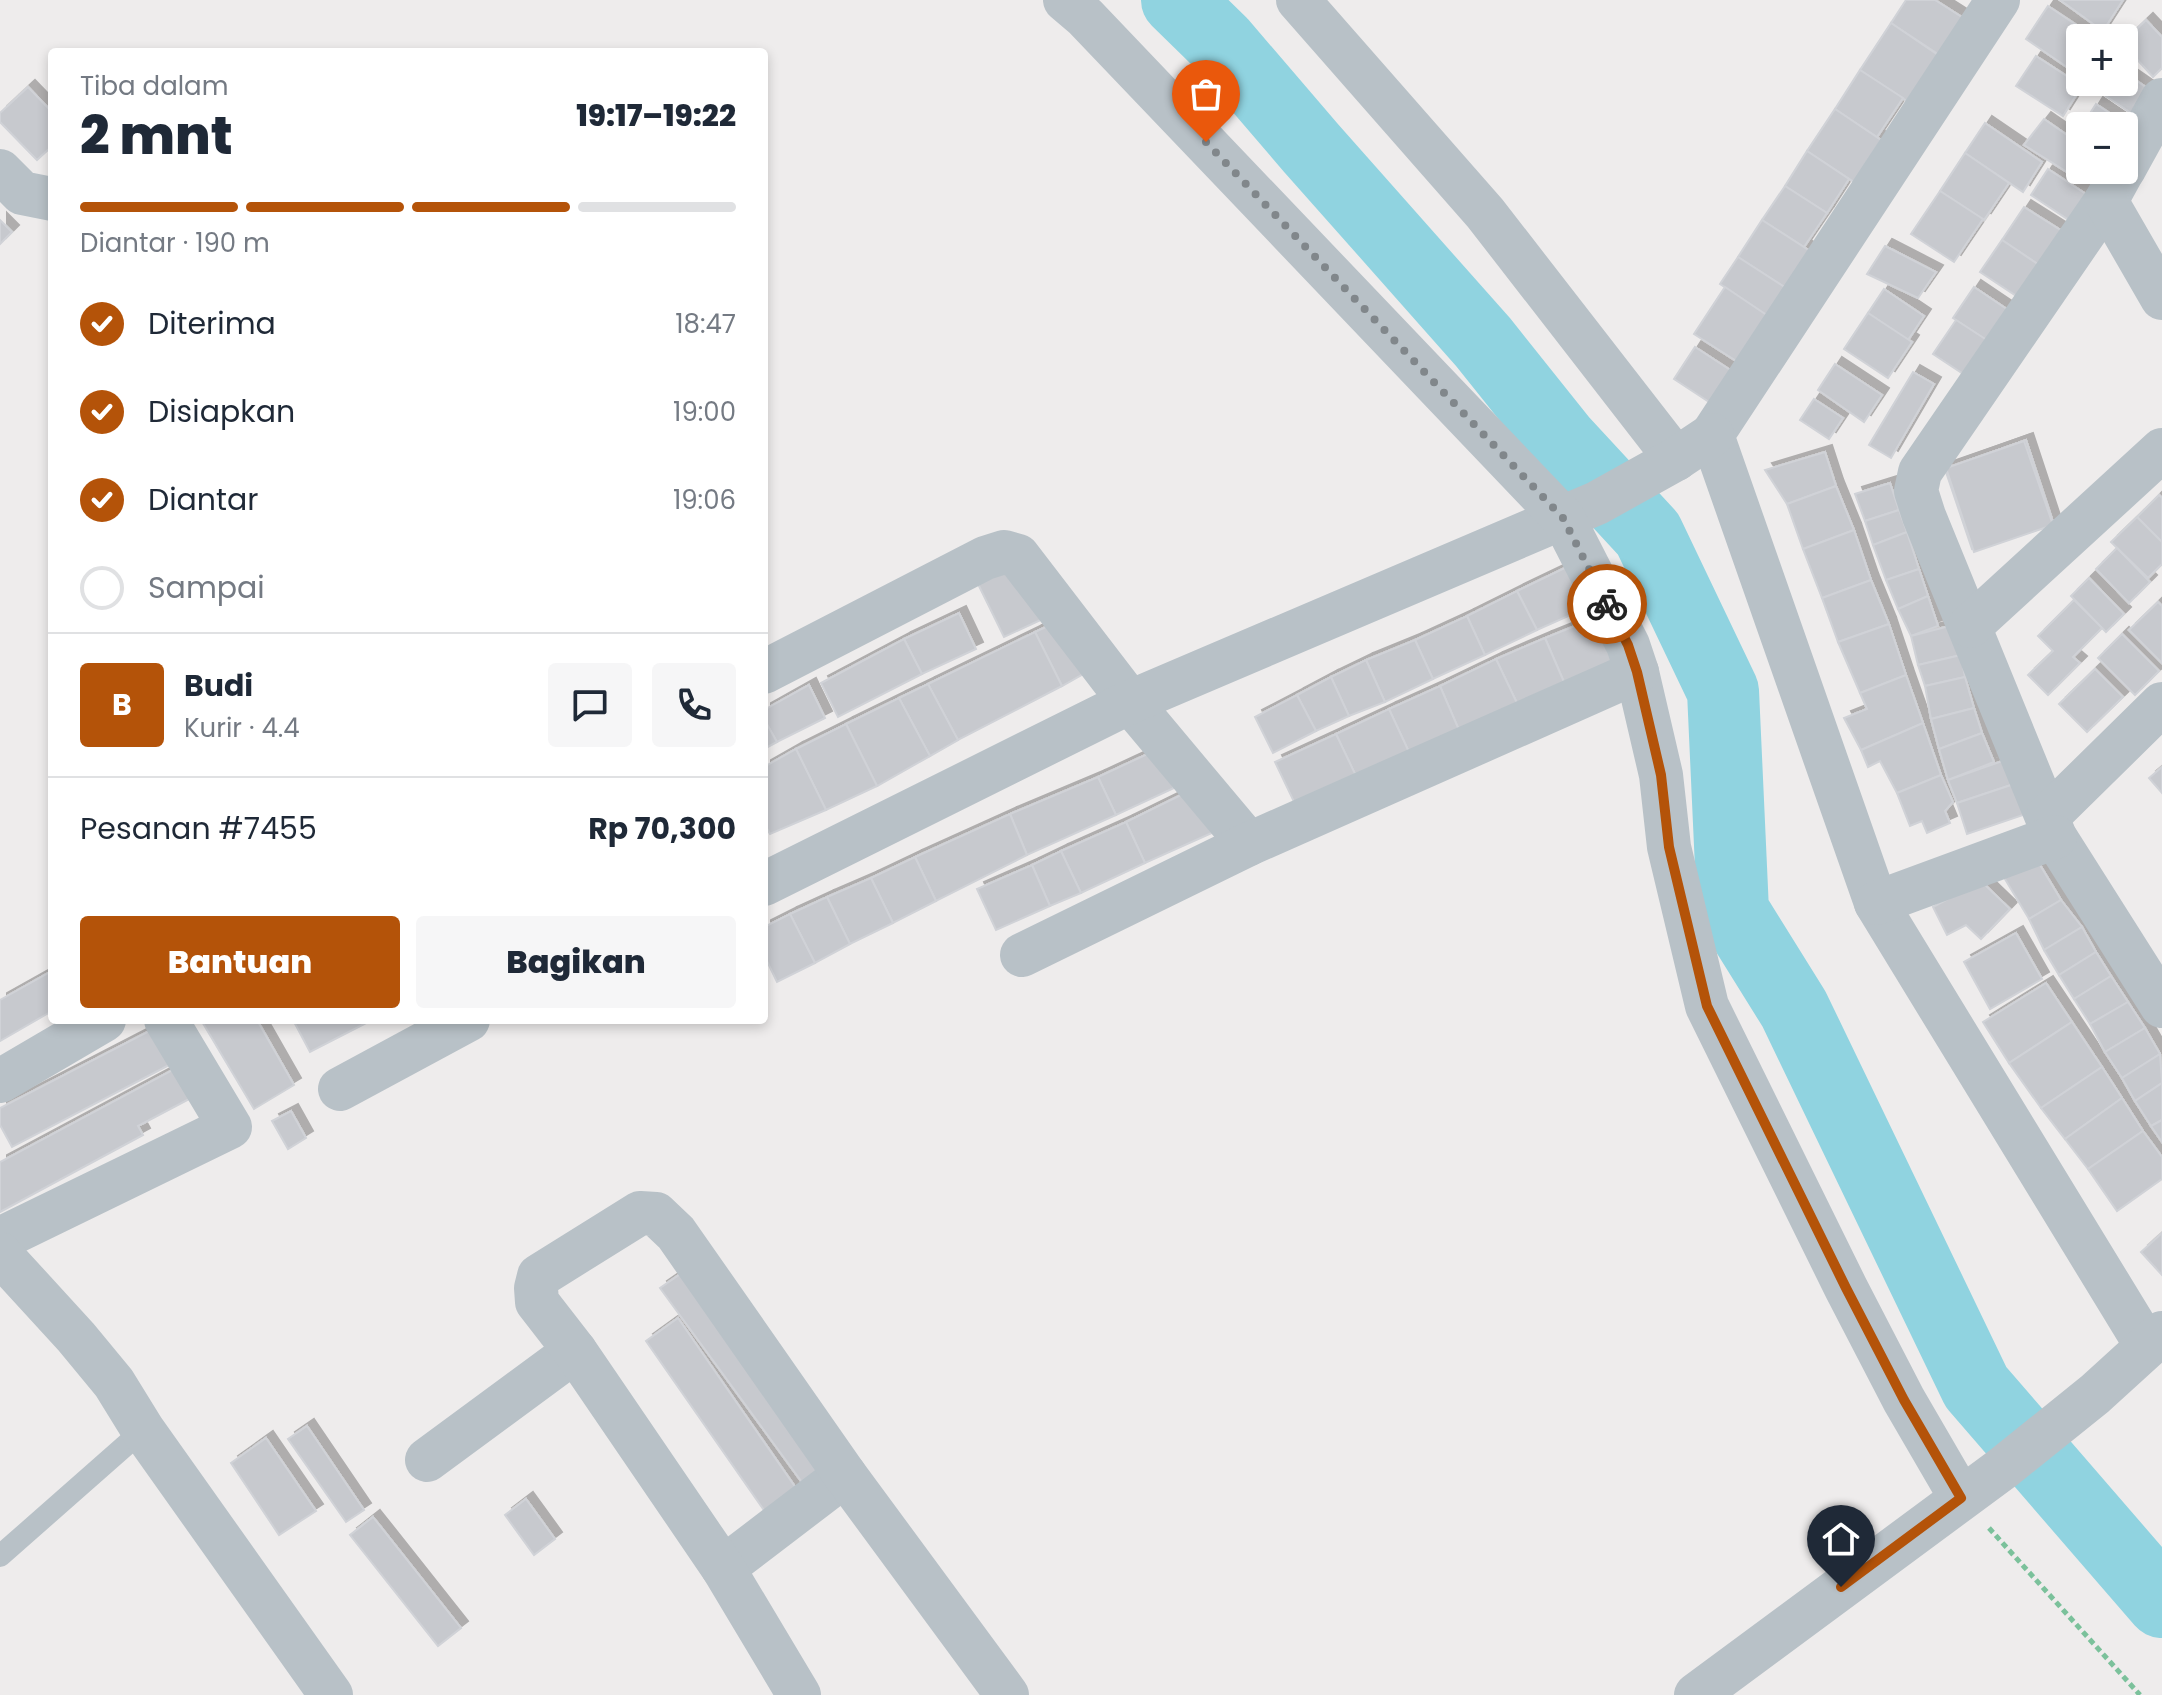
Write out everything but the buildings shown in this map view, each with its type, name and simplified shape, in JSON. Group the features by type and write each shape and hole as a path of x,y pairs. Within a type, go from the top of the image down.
{"street":[{"path":"1065,0 1580,510 1637,672 1661,775 1669,847 1707,1006 1846,1288 1904,1400 1961,1498"},
{"path":"1298,0 1485,213 1661,467"},
{"path":"768,882 1130,702 1580,510 1661,467 1712,435 1998,0"},
{"path":"2138,144 2162,100"},
{"path":"0,171 22,193 48,198"},
{"path":"2115,184 1920,472 1916,491 2052,826 2162,1006"},
{"path":"2119,184 2162,298"},
{"path":"1696,1695 2003,1468 2120,1370 1876,903 1712,435"},
{"path":"1970,626 2162,450"},
{"path":"768,670 985,558 1004,552 1018,556 1130,702 1249,844"},
{"path":"1022,955 1249,844 1637,672"},
{"path":"1876,903 2052,826 2162,704"},
{"path":"0,1081 97,1024"},
{"path":"0,1239 230,1127 168,1024"},
{"path":"340,1089 461,1024"},
{"path":"799,1695 723,1568 575,1351 537,1302 539,1276 640,1213 656,1214 676,1233 845,1475 1007,1695"},
{"path":"0,1254 114,1383 143,1430 331,1695"},
{"path":"427,1460 575,1351"},
{"path":"723,1568 845,1475"}],"lane":[{"path":"0,1556 143,1430"}],"path":[{"path":"1961,1498 2140,1695"}],"waterway":[{"path":"1177,0 1221,43 1483,342 1562,441 1648,534 1723,691 1733,911 1794,1009 1976,1387 2162,1602"}],"way so far":[{"path":"1206,142 1563,518 1607,604"}],"route":[{"path":"1607,604 1628,645 1637,672 1661,775 1669,847 1707,1006 1846,1288 1904,1400 1961,1498 1841,1587"}]}
